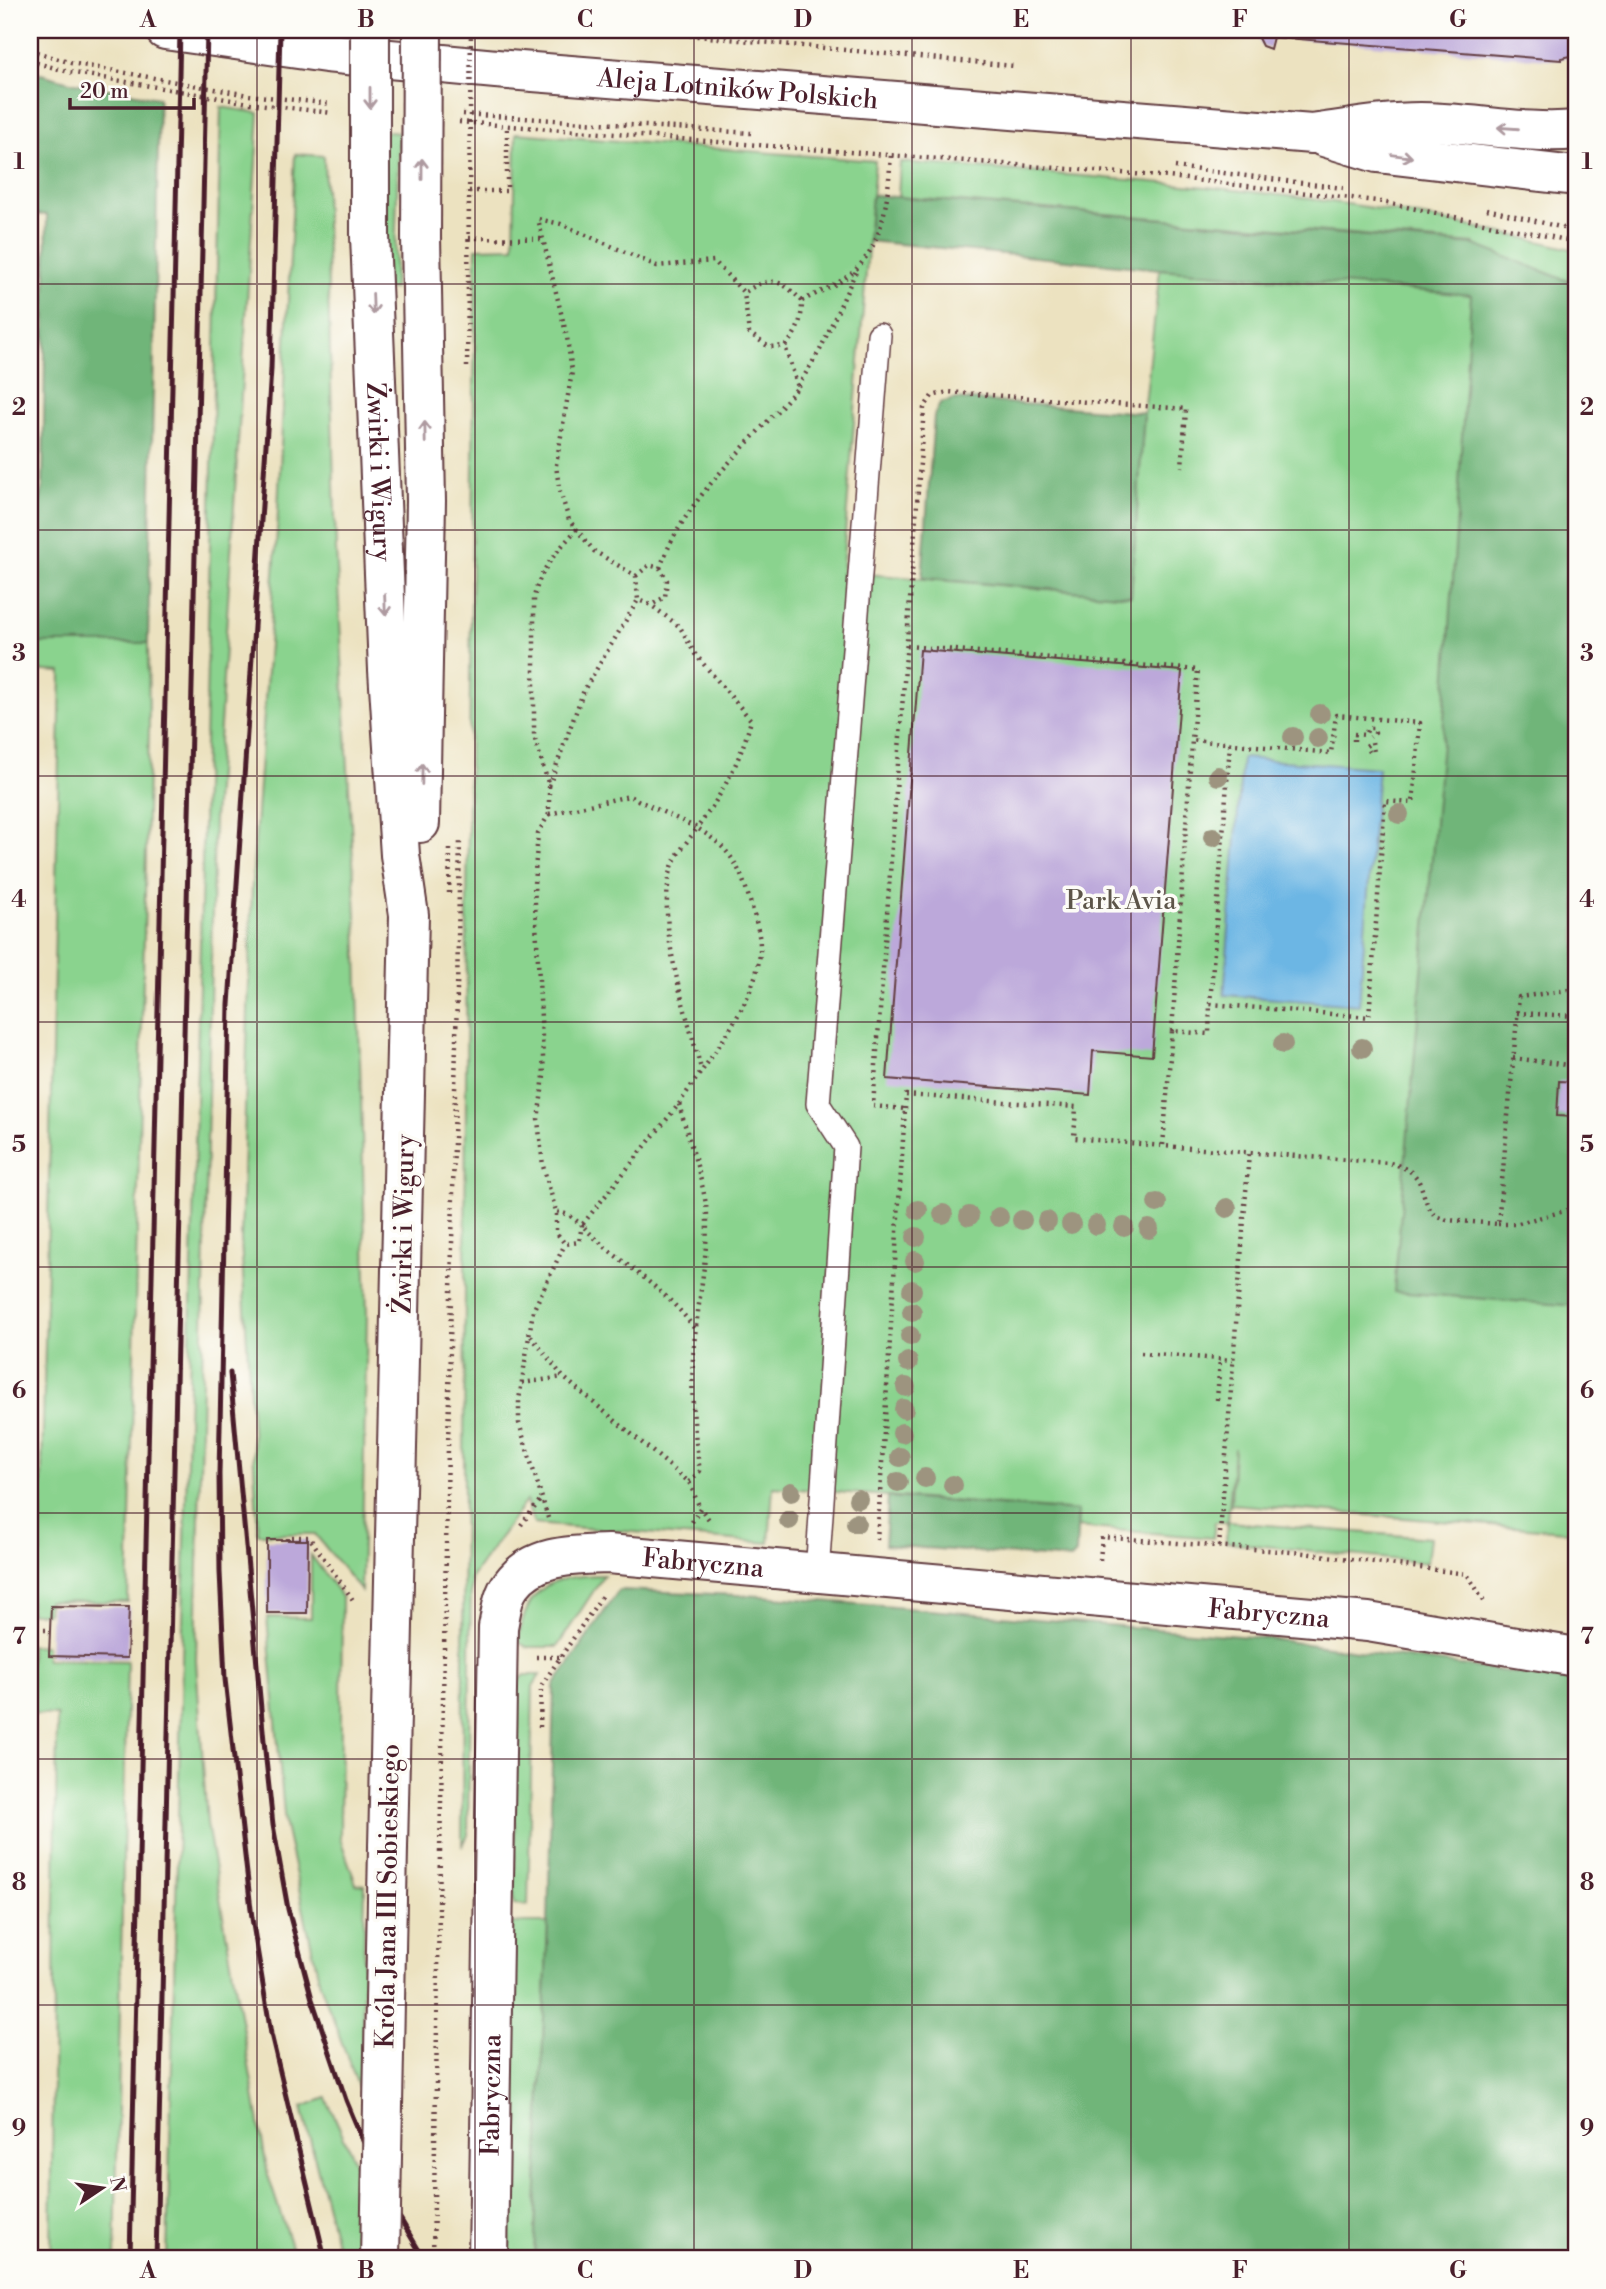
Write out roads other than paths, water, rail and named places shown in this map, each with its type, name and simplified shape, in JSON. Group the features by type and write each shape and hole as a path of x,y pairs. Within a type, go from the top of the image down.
{"street":[{"name":"Aleja Lotników Polskich","path":"165,30 326,53 496,69 1312,134 1377,153 1576,176"},
{"name":"Żwirki i Wigury","path":"370,30 370,236 388,670 400,855 409,915"},
{"name":"Żwirki i Wigury","path":"395,1532 409,915 420,856 425,655 422,30"},
{"name":"Aleja Lotników Polskich","path":"1312,134 1379,124 1421,122 1537,131 1576,130"},
{"name":"Króla Jana III Sobieskiego","path":"380,2259 395,1532"},
{"name":"Fabryczna","path":"488,2259 498,1627 510,1585 538,1564 557,1557 628,1556 1368,1622 1576,1657"}],"lane":[{"path":"817,1574 846,1147 818,1104 879,335"}],"water":[{"path":"1242,758 1378,768 1359,1005 1224,995"}],"railway":[{"path":"130,2259 180,30"},
{"path":"156,2259 207,30"},
{"path":"280,30 271,369 229,1005 219,1474 220,1572 225,1679 252,1918 271,2034 325,2259"},
{"path":"230,1373 273,1825 288,1909 312,1999 346,2100 384,2191 424,2259"}],"park label":[{"name":"Park Avia","path":"1121,900"}]}
